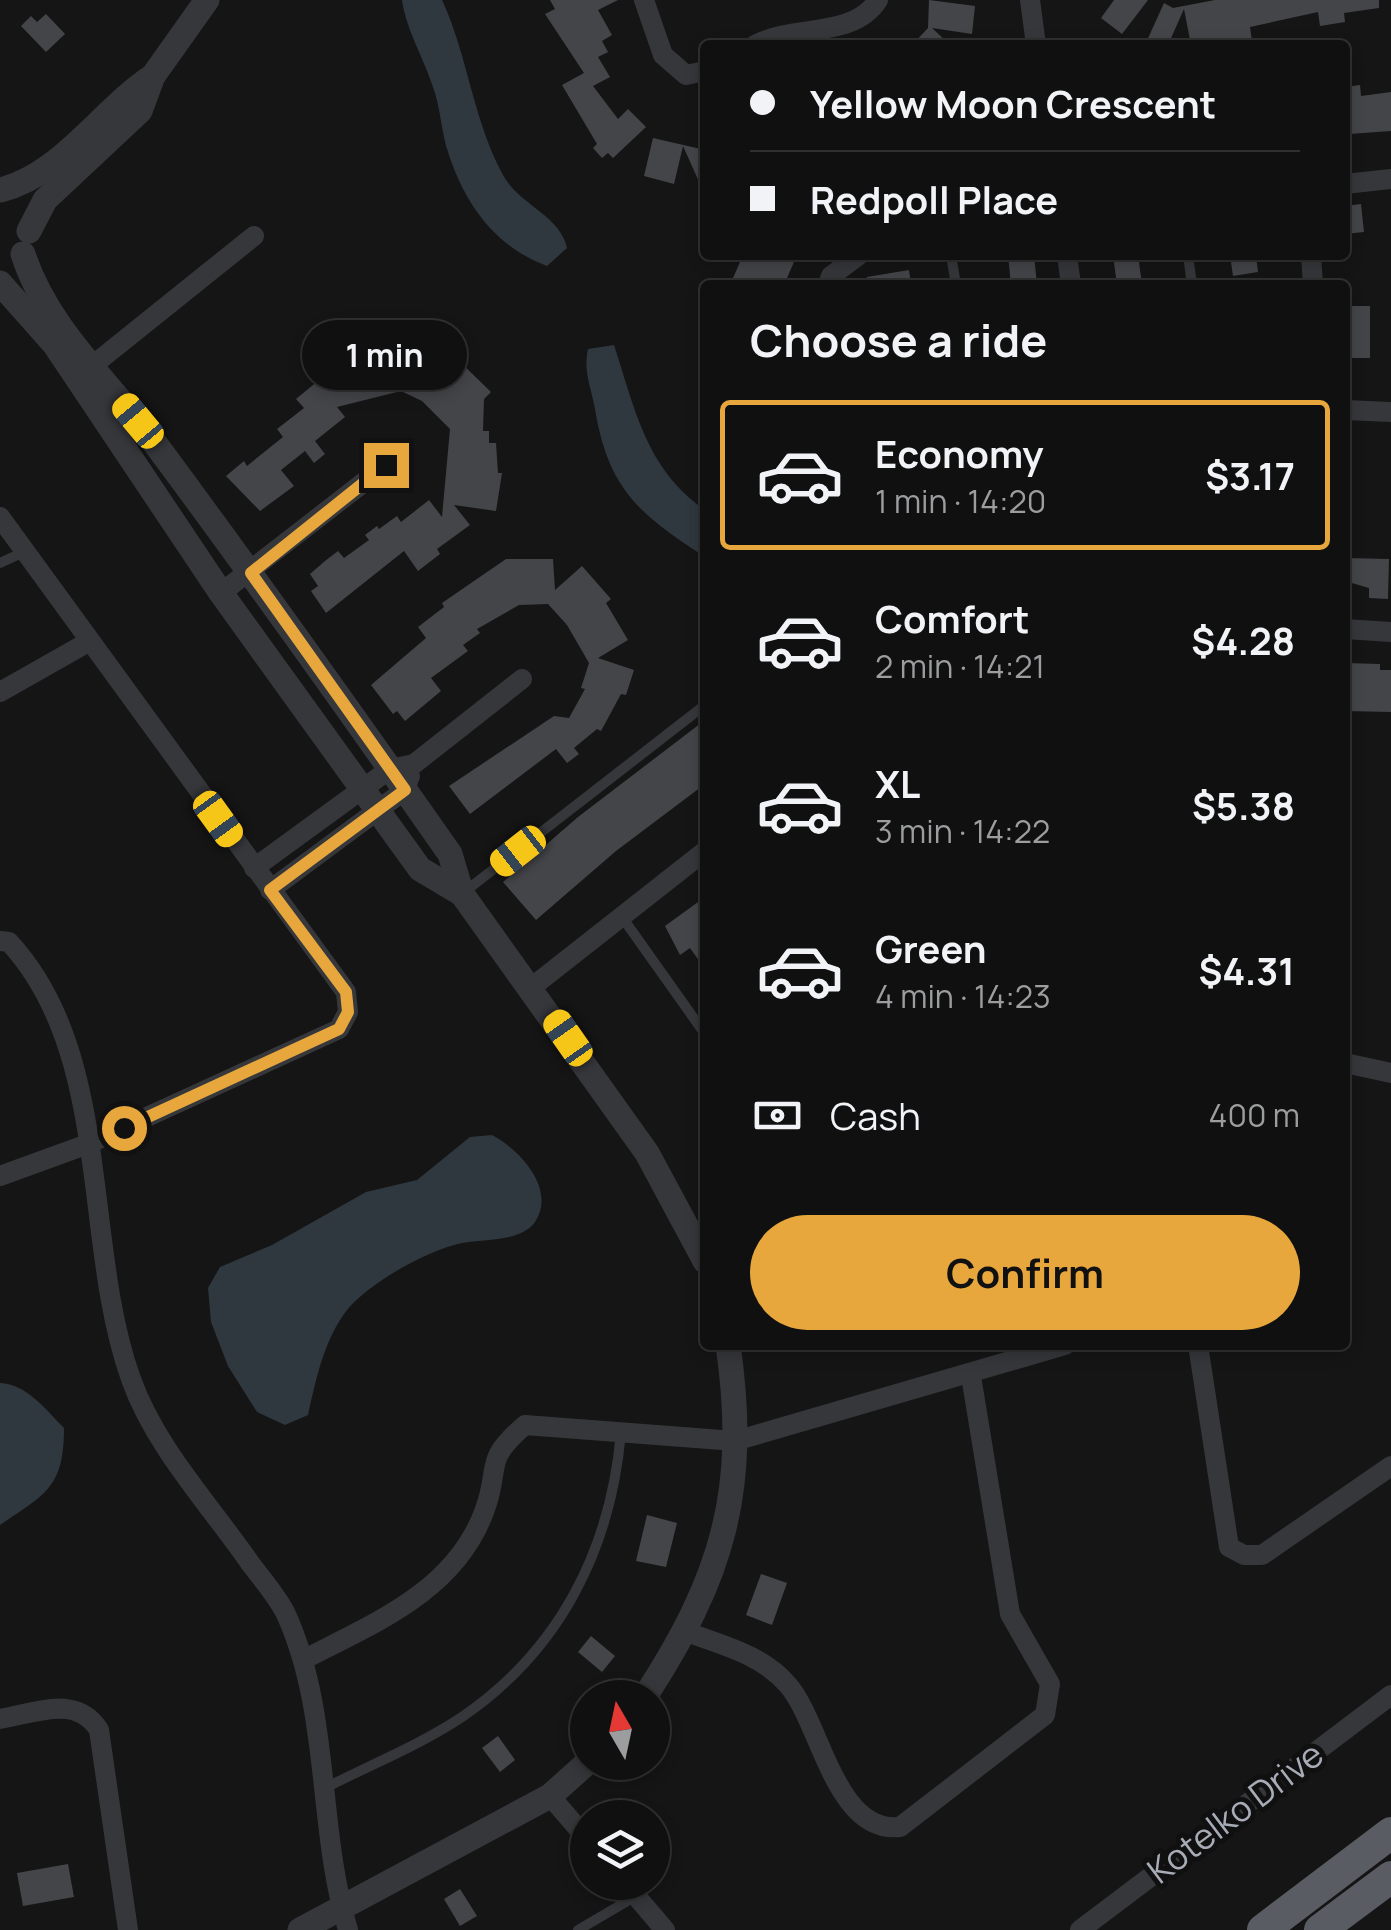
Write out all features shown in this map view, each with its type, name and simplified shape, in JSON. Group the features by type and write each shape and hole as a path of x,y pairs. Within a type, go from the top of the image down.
{"highway":[{"path":"1263,1930 1391,1833"},
{"path":"1320,1930 1391,1876"}],"street":[{"path":"0,274 26,243 45,200 140,111 153,76 207,0"},
{"path":"644,0 668,65 686,75 700,71"},
{"path":"768,40 791,30 852,23 878,0"},
{"path":"1029,2 1035,40"},
{"path":"0,190 26,181 56,161 121,97 153,76"},
{"path":"1350,183 1391,179"},
{"path":"0,190 15,200 40,300 403,774 450,854 462,894 647,1153 676,1200 700,1250"},
{"path":"92,366 254,236"},
{"path":"830,280 852,260"},
{"path":"0,283 55,344 221,593 420,868 462,894"},
{"path":"1350,410 1391,412"},
{"path":"221,593 386,465"},
{"path":"0,517 346,992 348,1012 339,1029 88,1144 0,1176"},
{"path":"1350,630 1391,632"},
{"path":"0,692 90,641"},
{"path":"270,890 370,800 522,680"},
{"path":"254,868 370,800"},
{"path":"532,988 700,855"},
{"path":"0,941 8,942 27,962 64,1033 88,1144 115,1316 132,1380 158,1433 284,1610 303,1660 340,1905 348,1930"},
{"path":"1350,1065 1390,1079"},
{"path":"656,1680 687,1632 716,1562 734,1488 736,1394 729,1350"},
{"path":"303,1660 407,1606 449,1571 484,1512 497,1449 525,1424 734,1441 971,1376 1050,1350"},
{"path":"1199,1350 1229,1546 1244,1555 1262,1556 1391,1466"},
{"path":"687,1632 760,1659 790,1688 824,1760 862,1817 881,1829 900,1827 1045,1715 1050,1684 1010,1614 971,1376"},
{"name":"Kotelko Drive","path":"1080,1930 1391,1694"},
{"path":"0,1719 70,1707 88,1713 99,1730 128,1930"},
{"path":"300,1930 340,1905 550,1796 570,1778"},
{"path":"550,1796 570,1819"},
{"path":"639,1900 665,1930"}],"lane":[{"path":"0,564 25,551"},
{"path":"462,894 700,709"},
{"path":"622,916 700,1027"},
{"path":"324,1788 458,1720 526,1664 576,1594 595,1554 610,1508 621,1432"},
{"path":"578,1930 616,1900"}],"shaded area":[{"path":"402,0 442,0 484,132 503,175 563,237 567,248 547,266 498,236 464,191 449,155 436,95"},
{"path":"614,345 636,415 656,457 685,494 700,506 700,554 645,513 618,480 601,437 588,379 588,349"},
{"path":"492,1135 532,1171 541,1196 535,1222 511,1236 448,1247 381,1281 353,1303 337,1326 321,1363 308,1415 285,1425 257,1412 228,1366 211,1322 208,1288 220,1267 272,1245 366,1192 417,1180 470,1137"},
{"path":"0,1383 27,1393 64,1428 60,1464 49,1487 0,1525"}],"building":[{"path":"550,0 618,0 598,10 612,35 602,41 608,52 598,57 610,77 593,86 618,119 628,109 646,127 613,158 608,153 602,158 593,148 597,144 562,85 584,73 545,14 555,9"},
{"path":"929,0 975,6 972,34 932,28 945,40 917,40 928,28"},
{"path":"1114,0 1148,0 1122,34 1101,18"},
{"path":"1215,0 1379,0 1379,8 1344,13 1345,22 1320,26 1318,12 1250,27 1252,40 1190,40 1184,9 1170,40 1147,40 1164,3 1173,8"},
{"path":"46,14 65,34 46,52 21,26 31,16 37,22"},
{"path":"1360,85 1361,96 1391,92 1391,131 1350,134 1350,86"},
{"path":"653,138 700,149 700,184 683,146 674,184 644,176"},
{"path":"1361,204 1364,232 1350,233 1350,205"},
{"path":"741,260 794,262 786,280 732,280"},
{"path":"1008,260 1034,260 1036,280 1010,280"},
{"path":"1114,260 1139,260 1141,280 1116,280"},
{"path":"1231,260 1257,260 1258,272 1233,276"},
{"path":"909,270 910,280 867,280"},
{"path":"1350,306 1370,306 1370,358 1351,358"},
{"path":"382,331 383,336 392,333 405,382 424,343 456,358 491,392 484,399 483,431 489,431 489,443 496,443 498,473 502,473 496,511 454,505 470,525 437,549 440,554 418,571 404,551 326,613 311,591 318,586 310,574 325,561 338,551 344,558 369,540 365,535 377,526 379,529 397,516 401,522 429,500 442,517 450,429 422,401 401,391 337,407 345,417 315,441 325,454 314,463 305,451 281,470 294,486 260,511 226,476 244,461 247,466 283,437 277,429 304,408 296,399 330,371 328,366 365,358 363,352 373,350 369,334"},
{"path":"1350,558 1389,559 1388,599 1369,598 1369,588 1350,582"},
{"path":"506,559 553,559 555,590 582,566 611,599 606,603 628,640 598,658 634,670 626,695 621,694 601,731 597,729 574,748 579,754 567,763 556,749 470,814 449,786 554,716 569,718 585,689 581,688 589,663 567,625 548,604 519,605 477,629 480,633 463,645 468,651 431,678 441,691 405,721 397,711 393,714 371,685 426,638 418,627 444,607 442,603"},
{"path":"1350,663 1380,664 1380,670 1391,670 1391,712 1350,711"},
{"path":"700,724 700,788 616,851 536,920 503,882 578,817"},
{"path":"700,901 700,962 690,948 680,955 665,926"},
{"path":"647,1515 677,1523 666,1567 636,1561"},
{"path":"761,1574 787,1583 772,1625 746,1615"},
{"path":"591,1636 615,1656 602,1672 578,1652"},
{"path":"498,1736 515,1760 500,1772 482,1748"},
{"path":"68,1864 74,1897 23,1906 17,1873"},
{"path":"460,1889 477,1916 460,1926 444,1899"}],"route":[{"path":"124,1128 339,1029 348,1012 346,992 270,890 405,790 251,573 386,465"}]}
